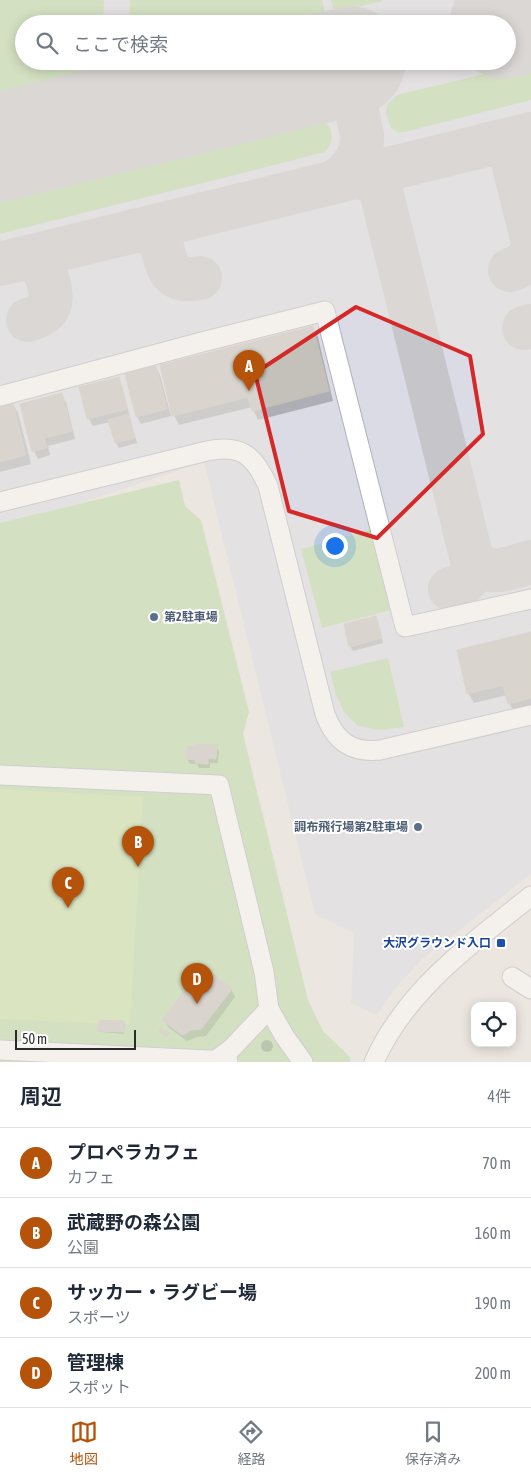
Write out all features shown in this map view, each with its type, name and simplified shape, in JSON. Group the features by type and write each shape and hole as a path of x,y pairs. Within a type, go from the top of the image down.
{"street":[{"path":"0,396 325,311 405,626 531,599"},
{"path":"0,502 207,451 226,449 242,453 260,468 268,486 324,714 329,725 344,743 364,750 380,750 531,715"},
{"path":"0,775 218,785 264,972 269,1009 285,1037 303,1062"},
{"path":"374,1062 381,1046 403,1013 427,984 456,956 531,896"},
{"path":"512,977 531,989"},
{"path":"0,1050 225,1061 232,1048 269,1009"}],"highlighted area":[{"path":"356,307 470,356 483,434 377,538 289,511 255,373"}],"shaded area":[{"path":"0,0 531,0 531,874 422,959 393,991 377,1015 351,1003 354,933 315,914 204,462 62,509 0,523"}],"green space":[{"path":"0,0 104,0 103,15 15,15 15,70 100,70 100,78 0,102"},
{"path":"130,0 322,0 326,15 129,15"},
{"path":"331,0 383,0 383,1 334,12"},
{"path":"531,63 531,100 404,132 398,132 391,128 386,113 387,105 397,95 502,70 516,70 516,67"},
{"path":"318,117 330,128 332,137 325,152 0,234 0,198"},
{"path":"179,480 185,506 201,520 249,712 243,734 308,1000 323,1031 351,1058 350,1062 0,1062 0,523"},
{"path":"371,530 391,610 322,628 301,549"},
{"path":"388,658 404,727 381,730 358,726 344,712 335,692 330,672"},
{"path":"0,789 143,797 130,1025 0,1019"}],"building":[{"path":"313,326 329,391 252,411 248,397 172,416 160,365"},
{"path":"156,366 167,409 136,417 125,374"},
{"path":"119,377 127,409 87,419 79,387"},
{"path":"62,393 72,431 44,438 47,448 32,452 20,404"},
{"path":"13,402 26,455 0,462 0,405"},
{"path":"129,414 135,438 115,443 108,420"},
{"path":"376,616 382,638 349,647 344,624"},
{"path":"531,632 531,698 508,704 503,685 467,694 457,650"},
{"path":"196,744 217,745 216,759 208,758 208,764 195,763 195,760 186,759 186,746 196,747"},
{"path":"203,966 232,989 201,1029 192,1030 182,1035 162,1020"},
{"path":"99,1020 124,1021 124,1032 98,1031"},
{"path":"161,1028 169,1033 166,1037 159,1031"}],"taxiway":[{"path":"335,182 345,174 357,159 361,148 362,136 355,96 358,81 365,70"},
{"path":"297,75 314,75 330,80 343,90 354,103"},
{"path":"0,264 531,134"},
{"path":"488,144 502,148 512,159 531,235"},
{"path":"356,177 370,181 381,191 472,560 472,571 464,583 450,589"},
{"path":"133,231 148,233 157,239 162,247 168,267 174,275 184,279 200,278"},
{"path":"510,270 522,264 531,255"},
{"path":"18,259 31,260 39,264 45,272 49,284 51,298 48,308 41,315 28,320"},
{"path":"524,328 531,326"},
{"path":"472,560 479,566 493,570 507,569 531,562"}],"runway":[{"path":"516,21 531,17"},
{"path":"0,147 314,70"}],"place":[{"name":"プロペラカフェ","path":"249,391"},
{"name":"第2駐車場","path":"154,617"},
{"name":"調布飛行場第2駐車場","path":"418,827"},
{"name":"武蔵野の森公園","path":"138,867"},
{"name":"サッカー・ラグビー場","path":"68,908"},
{"name":"大沢グラウンド入口","path":"501,943"},
{"name":"管理棟","path":"197,1004"}]}
